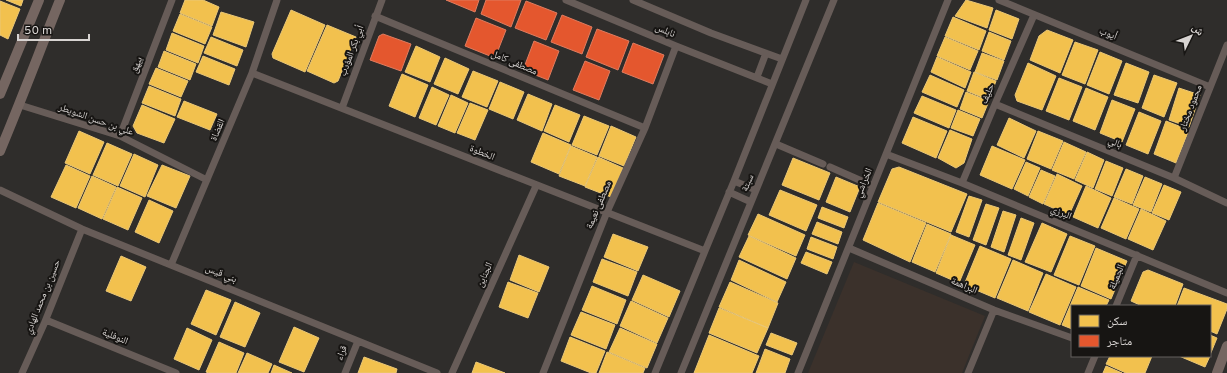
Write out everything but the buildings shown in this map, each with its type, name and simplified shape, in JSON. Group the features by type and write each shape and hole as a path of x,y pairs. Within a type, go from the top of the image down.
{"street":[{"path":"0,94 39,0"},
{"path":"0,151 20,105 60,0"},
{"name":"بيهق","path":"120,136 172,0"},
{"name":"القضاة","path":"171,265 252,73 277,0"},
{"name":"أبي بكر المؤدب","path":"342,108 382,0"},
{"name":"نابلس","path":"566,0 772,84"},
{"name":"سبتة","path":"655,373 806,0"},
{"name":"سبتة","path":"681,373 834,0"},
{"name":"الخراشي","path":"798,373 948,0"},
{"name":"أيوب","path":"999,0 1210,86"},
{"name":"نابلس","path":"637,1 711,32 782,59"},
{"name":"حليف","path":"962,183 1034,15"},
{"name":"مصطفى كامل","path":"375,16 645,128"},
{"name":"محمود مختار","path":"1174,178 1227,45"},
{"name":"مصطفى نعيمة","path":"543,373 607,212 645,128 676,46"},
{"path":"757,78 766,53"},
{"name":"الخطوة","path":"252,73 536,186 607,212 705,251"},
{"name":"بالي","path":"995,104 1174,178 1227,203"},
{"name":"علي بن حسن الشويطر","path":"20,105 120,136 207,180"},
{"path":"776,144 872,186"},
{"name":"البرزي","path":"886,154 962,183 1227,293"},
{"path":"734,181 756,190"},
{"name":"الجناين","path":"452,373 536,186"},
{"name":"بني قيس","path":"0,190 82,229 437,373"},
{"path":"729,192 751,202"},
{"name":"حسين بن محمد الهادي","path":"22,373 46,320 82,229"},
{"name":"البراهمة","path":"849,248 994,310 1071,338"},
{"name":"الجميلة","path":"1116,305 1137,255"},
{"path":"968,373 994,310"},
{"name":"النوفلية","path":"46,320 176,373"},
{"name":"قراء","path":"345,373 358,341"},
{"path":"1217,373 1227,346"},
{"path":"1088,373 1095,357"}],"shaded area":[{"path":"854,262 985,316 962,373 808,373"}]}
